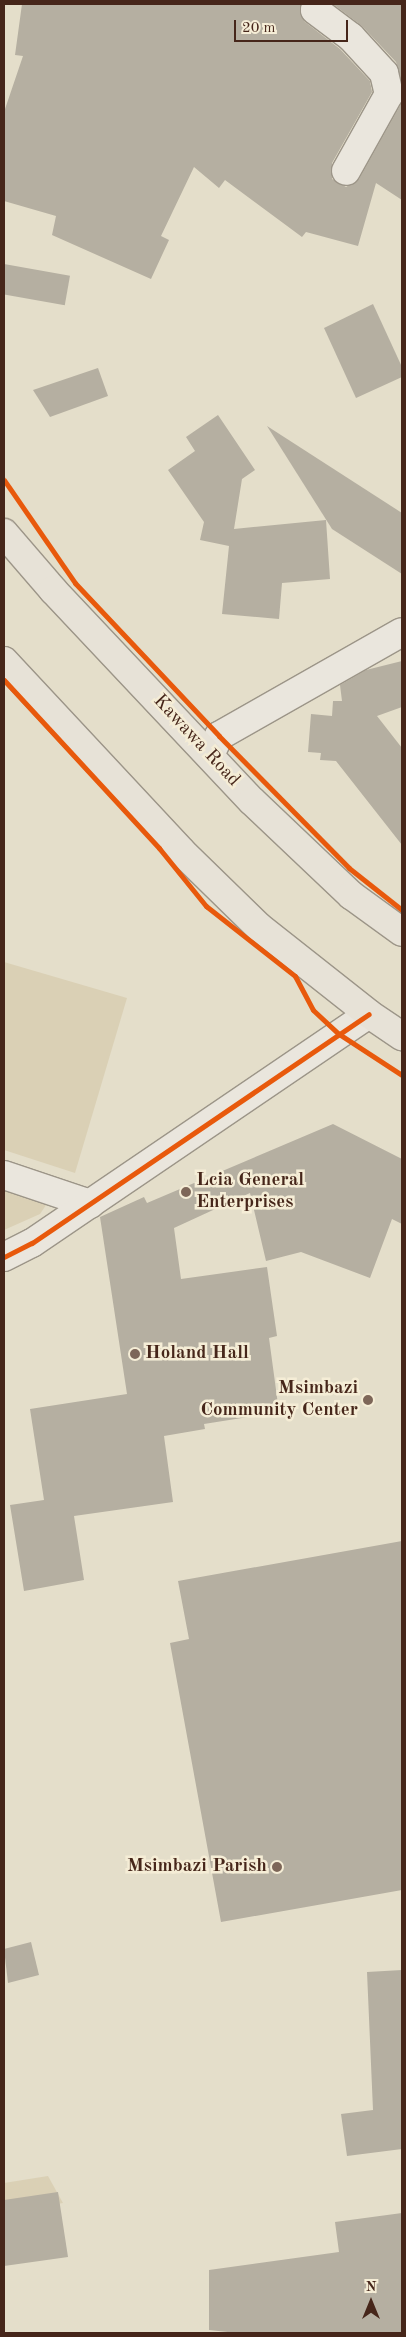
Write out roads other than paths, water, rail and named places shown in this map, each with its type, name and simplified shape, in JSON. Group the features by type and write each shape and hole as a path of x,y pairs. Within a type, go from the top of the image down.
{"main road":[{"name":"Kawawa Road","path":"4,533 53,590 252,801 351,895 402,932"},
{"path":"4,661 181,851 252,920 368,1014 402,1036"}],"street":[{"path":"317,4 315,10 351,37 384,73 389,94 346,171"},
{"path":"210,755 219,736 402,632"},
{"path":"4,1257 32,1243 368,1014"},
{"path":"4,1175 90,1204"}],"place":[{"name":"Lcia General Enterprises","path":"186,1192"},
{"name":"Holand Hall","path":"135,1354"},
{"name":"Msimbazi Community Center","path":"368,1400"},
{"name":"Msimbazi Parish","path":"277,1867"}]}
